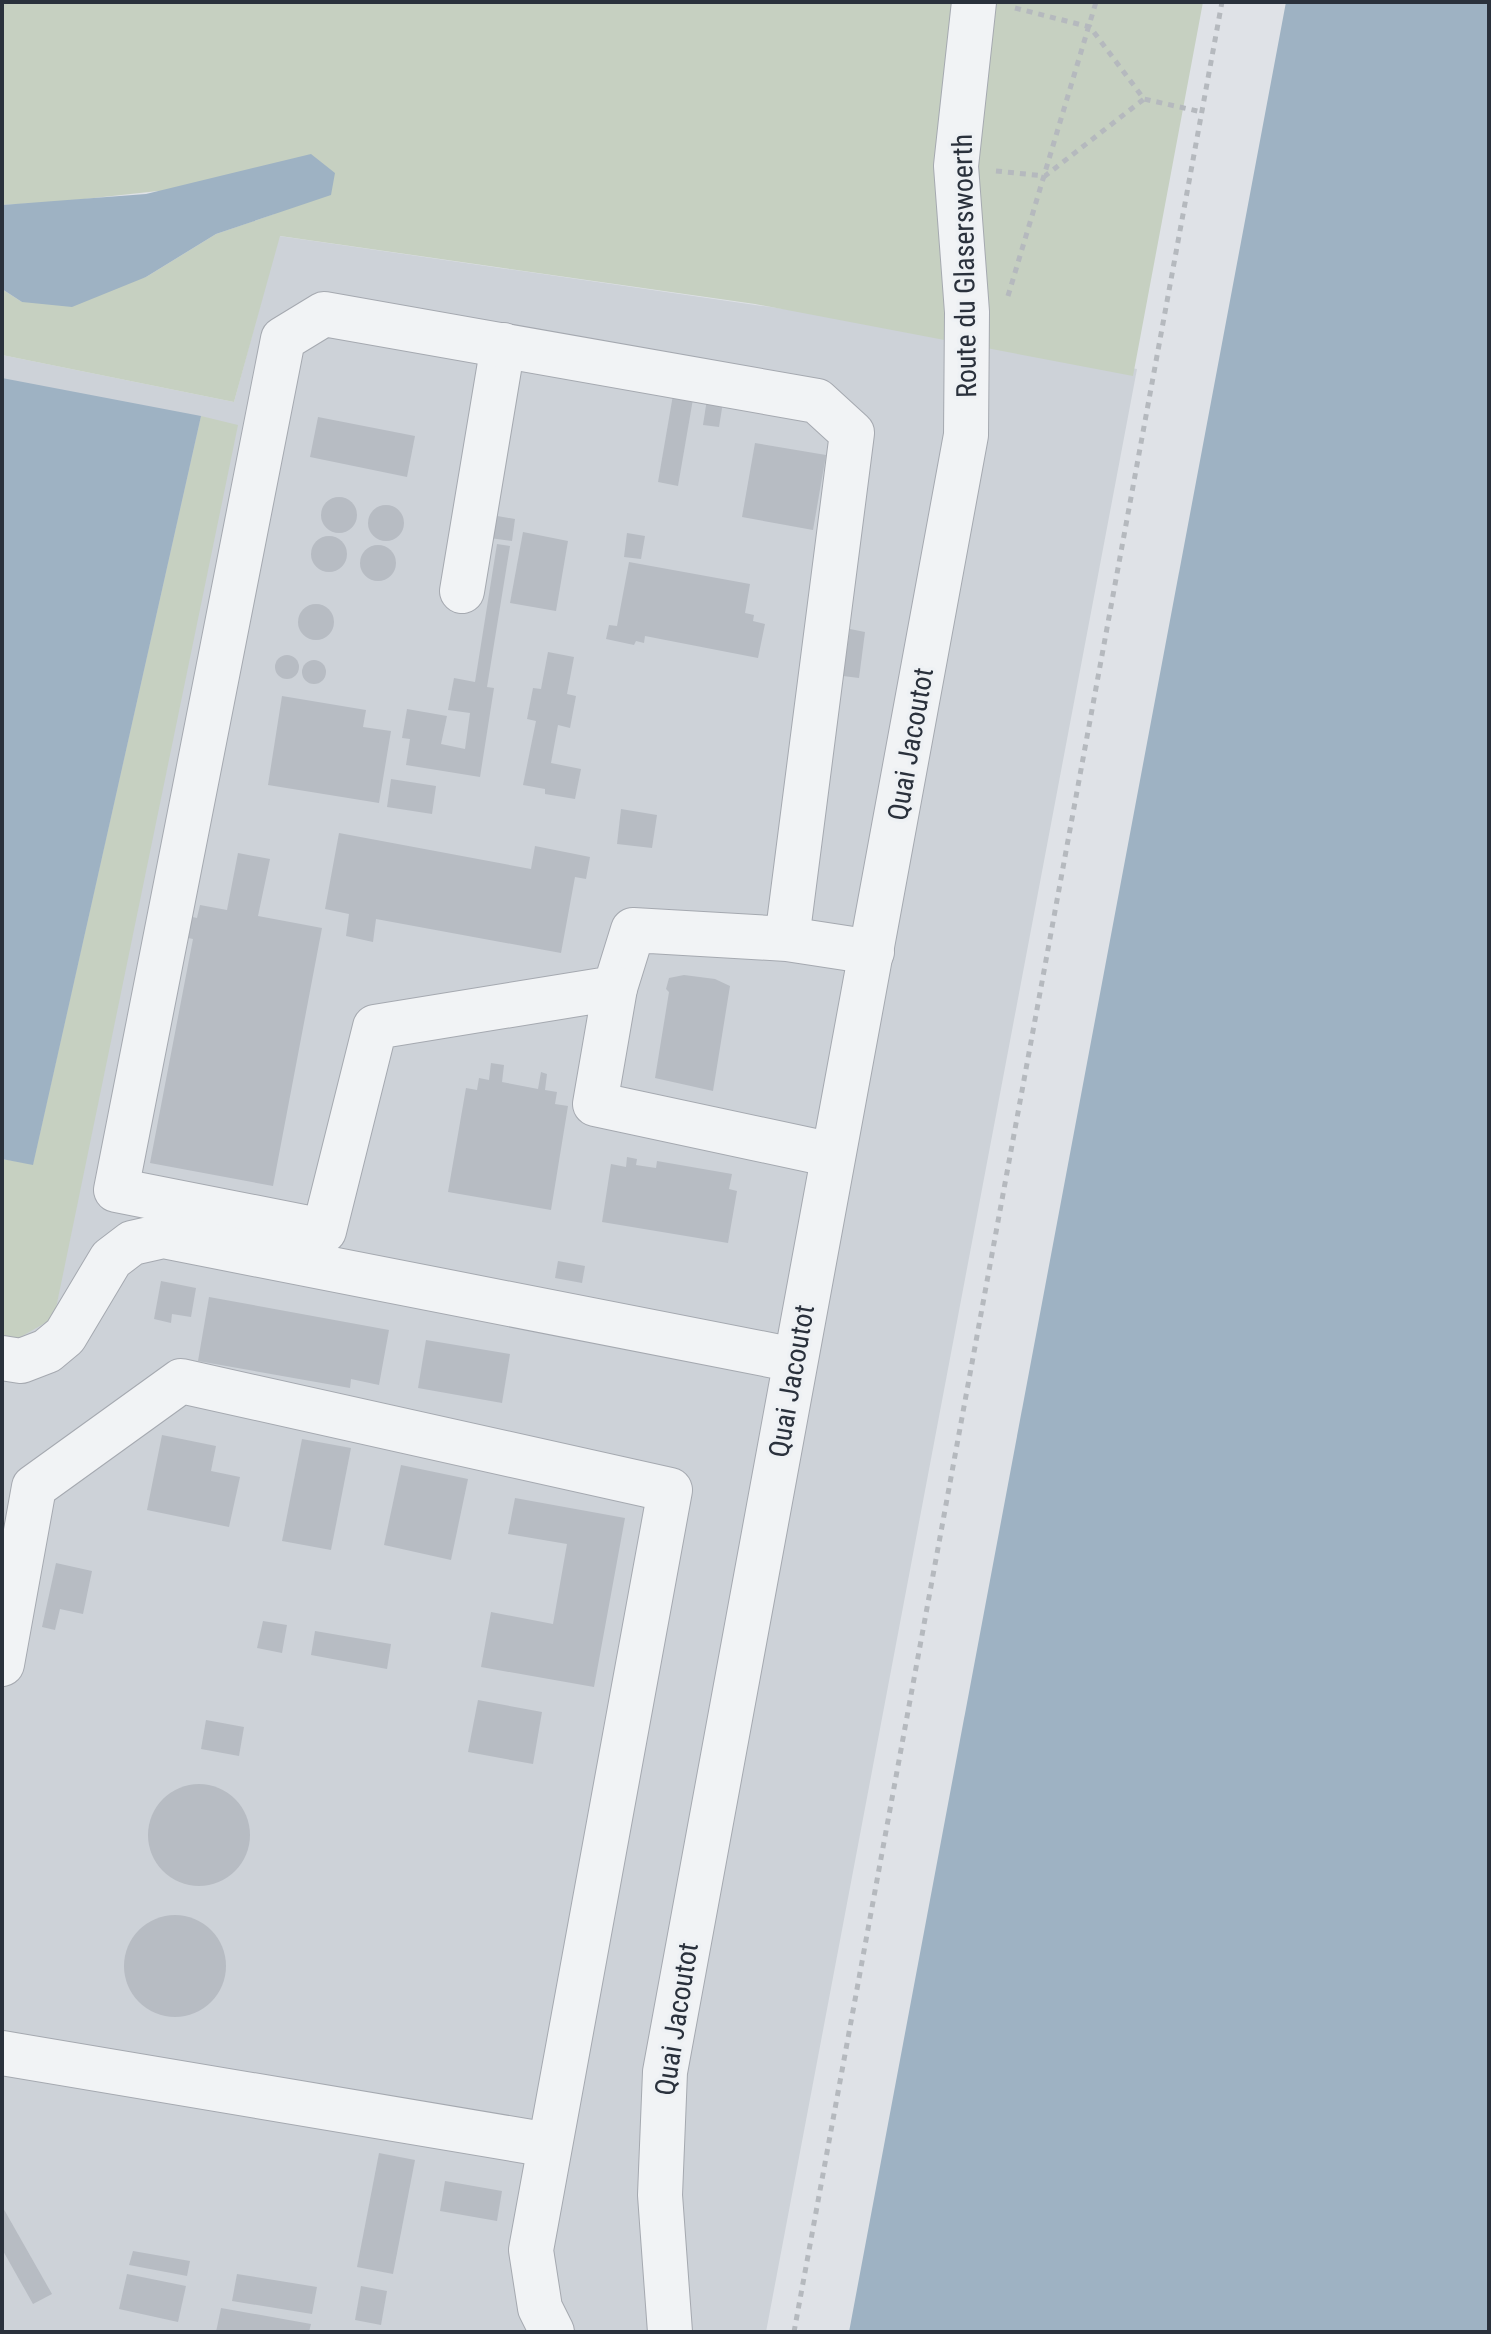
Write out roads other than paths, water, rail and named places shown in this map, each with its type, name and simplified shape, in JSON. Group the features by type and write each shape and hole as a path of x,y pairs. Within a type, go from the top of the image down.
{"street":[{"name":"Route du Glaserswoerth","path":"966,435 967,312 956,166 989,4"},
{"path":"615,988 375,1027 324,1231 116,1190 283,339 324,314 817,401 852,433 787,939"},
{"path":"462,591 503,345"},
{"name":"Quai Jacoutot","path":"670,2332 660,2195 665,2072 966,435"},
{"path":"833,1155 595,1104 615,988 633,930 787,939 872,952"},
{"path":"2,1358 21,1361 47,1351 65,1336 111,1259 132,1243 163,1236 795,1360"},
{"path":"2,1664 34,1487 181,1381 670,1490 531,2250 540,2308 552,2332"},
{"path":"2,2053 549,2145"}],"water":[{"path":"1286,2 1489,2 1489,2332 849,2332"},
{"path":"311,154 335,173 331,195 216,234 146,277 72,307 22,302 2,289 2,205 146,194"},
{"path":"2,378 201,416 33,1165 2,1159"}]}
